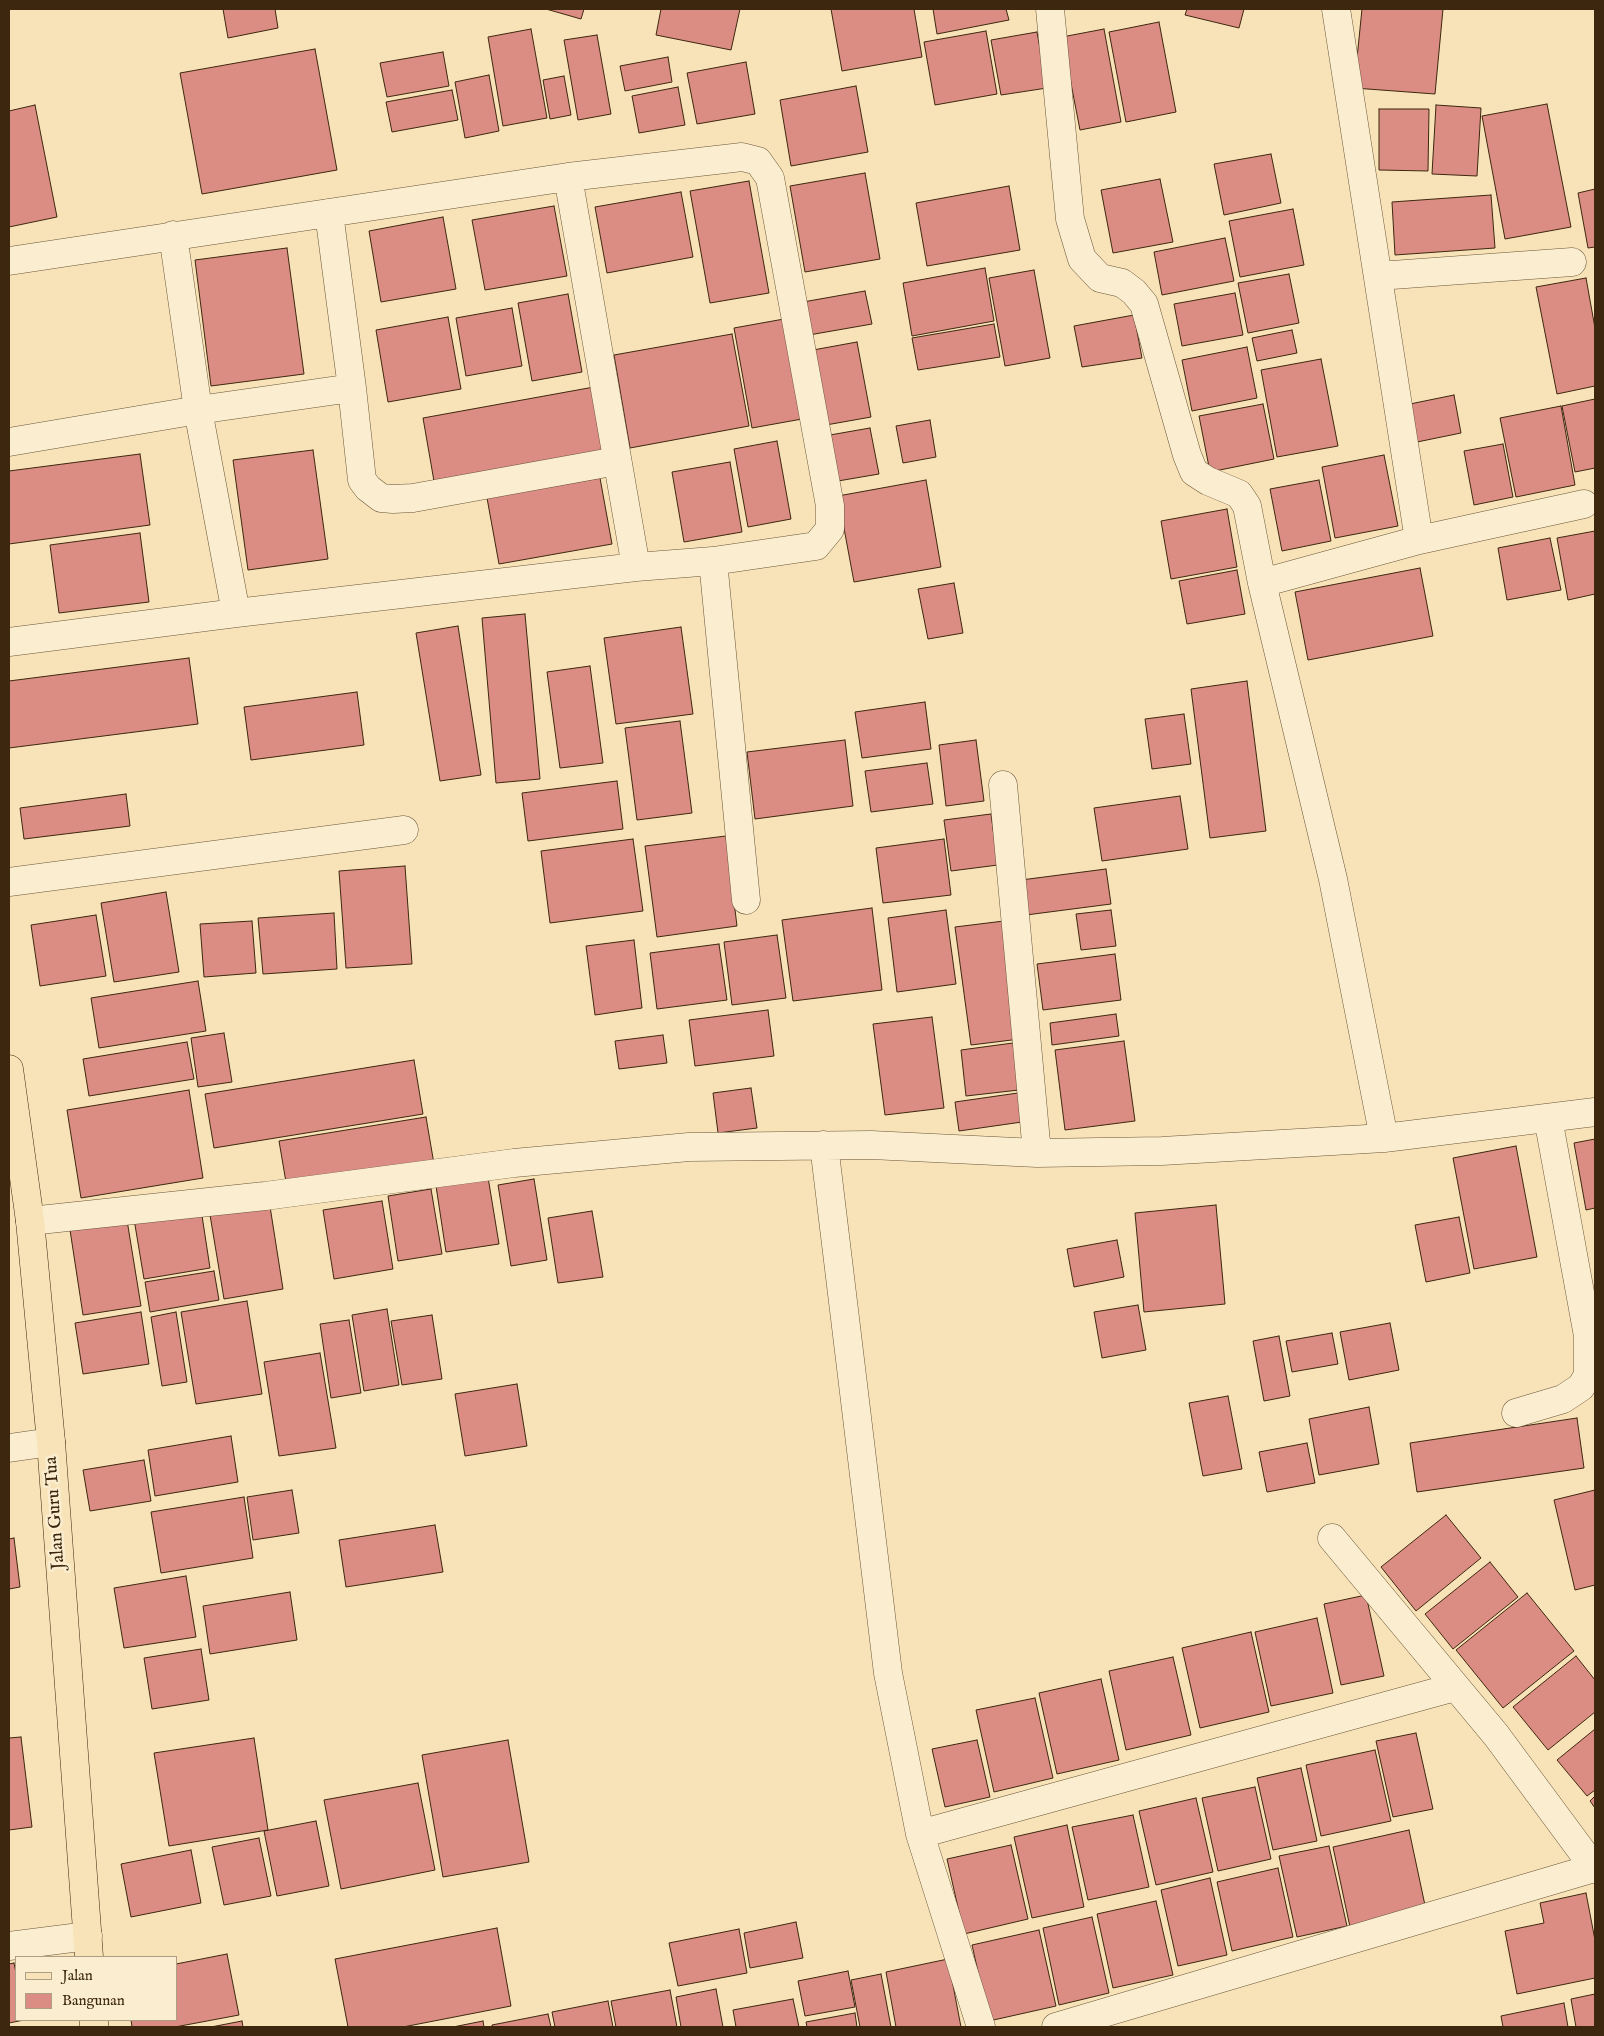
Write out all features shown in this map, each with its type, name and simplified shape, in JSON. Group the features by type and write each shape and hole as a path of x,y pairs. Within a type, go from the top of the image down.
{"main road":[{"name":"Jalan Guru Tua","path":"9,1069 30,1221 51,1442 88,1947"}],"street":[{"path":"1050,9 1070,219 1082,259 1100,278 1122,283 1134,292 1144,304 1187,455 1194,472 1208,481 1239,494 1247,506 1262,583 1333,879 1384,1138"},
{"path":"1336,9 1419,540"},
{"path":"9,261 568,177 742,157 758,161 770,178 830,506 830,529 816,546 713,561 636,567 236,613 9,642"},
{"path":"568,177 636,567"},
{"path":"329,213 362,480 368,488 381,498 413,498 618,461"},
{"path":"173,235 198,410 236,613"},
{"path":"1378,276 1572,262"},
{"path":"9,442 198,410 352,388"},
{"path":"1262,583 1419,540 1584,504"},
{"path":"713,561 746,900"},
{"path":"1003,786 1038,1153"},
{"path":"9,882 404,830"},
{"path":"30,1221 284,1193 514,1163 689,1147 872,1145 1038,1153 1162,1151 1384,1138 1595,1112"},
{"path":"1516,1413 1563,1399 1581,1387 1588,1375 1588,1336 1548,1118"},
{"path":"824,1146 888,1673 920,1834 981,2027"},
{"path":"9,1448 51,1442"},
{"path":"1056,2027 1595,1869 1496,1734 1332,1538"},
{"path":"920,1834 1455,1686"},
{"path":"9,1946 88,1947"}],"building":[{"path":"223,9 275,9 278,28 228,38"},
{"path":"546,9 584,9 581,19"},
{"path":"661,9 740,9 731,50 656,35"},
{"path":"831,9 914,9 922,57 842,71"},
{"path":"933,9 1006,9 1009,20 937,34"},
{"path":"1187,9 1244,9 1239,28 1185,15"},
{"path":"1362,9 1443,9 1435,94 1354,88"},
{"path":"1159,22 1176,112 1126,122 1109,32"},
{"path":"531,29 547,118 503,126 488,37"},
{"path":"1104,29 1121,122 1080,130 1062,37"},
{"path":"986,31 997,94 935,105 924,42"},
{"path":"1037,32 1047,88 1001,95 991,40"},
{"path":"597,35 611,114 578,120 564,40"},
{"path":"315,49 337,170 202,194 180,73"},
{"path":"443,52 449,86 387,97 380,63"},
{"path":"668,57 672,82 625,91 620,66"},
{"path":"746,62 755,114 697,124 687,73"},
{"path":"489,75 499,131 465,138 455,82"},
{"path":"564,76 571,115 550,119 543,80"},
{"path":"856,86 868,152 791,166 780,100"},
{"path":"678,87 685,125 639,133 632,96"},
{"path":"452,90 458,120 392,132 386,102"},
{"path":"1547,104 1571,227 1505,239 1482,116"},
{"path":"35,105 57,217 9,227 9,111"},
{"path":"1436,105 1481,108 1477,176 1432,174"},
{"path":"1379,109 1429,109 1428,171 1379,170"},
{"path":"1271,154 1281,203 1224,215 1214,164"},
{"path":"865,173 880,259 805,272 790,186"},
{"path":"1160,179 1173,242 1113,253 1101,190"},
{"path":"749,181 769,293 710,303 690,191"},
{"path":"1009,186 1020,250 927,266 916,203"},
{"path":"1595,189 1595,247 1588,248 1578,193"},
{"path":"681,192 693,257 607,273 595,207"},
{"path":"1491,195 1495,248 1395,255 1392,202"},
{"path":"554,206 567,276 485,290 472,220"},
{"path":"1293,209 1304,265 1240,277 1229,221"},
{"path":"443,217 456,289 381,302 369,231"},
{"path":"1225,238 1234,281 1162,295 1154,252"},
{"path":"287,248 304,374 211,386 195,260"},
{"path":"985,268 994,321 912,336 903,283"},
{"path":"1034,270 1050,358 1005,366 989,278"},
{"path":"1289,274 1299,323 1248,333 1238,283"},
{"path":"1586,278 1595,328 1595,386 1557,394 1536,287"},
{"path":"865,291 872,324 809,335 803,302"},
{"path":"1235,293 1243,335 1182,346 1174,304"},
{"path":"568,294 582,372 532,381 518,303"},
{"path":"512,308 522,366 466,376 456,318"},
{"path":"1134,315 1142,358 1082,367 1074,326"},
{"path":"448,317 461,389 388,402 376,330"},
{"path":"784,319 802,419 752,428 734,328"},
{"path":"994,324 1000,357 918,370 912,338"},
{"path":"1292,330 1297,353 1257,361 1252,338"},
{"path":"732,334 749,426 630,448 614,355"},
{"path":"857,342 871,417 826,425 813,350"},
{"path":"1247,347 1257,398 1192,411 1182,360"},
{"path":"1321,359 1338,446 1277,457 1261,370"},
{"path":"594,387 607,456 435,487 423,418"},
{"path":"1454,395 1461,433 1417,442 1410,404"},
{"path":"1595,399 1595,468 1575,472 1562,406"},
{"path":"1263,404 1274,459 1210,472 1199,416"},
{"path":"1561,406 1575,485 1516,497 1500,418"},
{"path":"930,420 936,457 903,463 896,426"},
{"path":"870,428 879,474 838,481 830,435"},
{"path":"777,441 791,519 748,527 734,449"},
{"path":"1503,444 1513,497 1474,505 1464,451"},
{"path":"313,450 328,559 248,570 233,460"},
{"path":"140,454 150,525 9,544 9,471"},
{"path":"1384,455 1398,526 1335,538 1322,467"},
{"path":"730,462 742,532 684,542 672,472"},
{"path":"600,478 612,544 499,564 487,498"},
{"path":"926,480 941,567 854,582 838,496"},
{"path":"1319,480 1331,541 1282,551 1270,489"},
{"path":"1227,509 1237,567 1171,579 1161,521"},
{"path":"1595,531 1595,594 1568,600 1557,538"},
{"path":"140,533 149,602 59,613 50,545"},
{"path":"1550,538 1561,590 1507,600 1498,548"},
{"path":"1420,568 1433,636 1308,660 1295,592"},
{"path":"1237,570 1245,614 1187,624 1179,581"},
{"path":"954,583 963,633 928,639 918,589"},
{"path":"525,614 540,779 496,783 482,618"},
{"path":"458,626 481,775 440,781 416,633"},
{"path":"681,627 693,714 616,724 604,638"},
{"path":"189,658 198,724 9,748 9,681"},
{"path":"590,666 603,763 560,768 547,672"},
{"path":"1247,681 1266,831 1210,838 1191,689"},
{"path":"357,692 364,745 251,760 244,707"},
{"path":"925,702 931,749 862,758 855,712"},
{"path":"1184,714 1191,764 1152,769 1145,719"},
{"path":"680,721 692,813 637,820 625,728"},
{"path":"845,740 853,806 755,819 747,752"},
{"path":"976,740 984,801 946,806 939,745"},
{"path":"927,763 933,804 871,812 865,771"},
{"path":"617,781 623,829 528,841 522,793"},
{"path":"126,794 130,826 24,839 20,808"},
{"path":"1180,796 1188,849 1102,861 1094,808"},
{"path":"991,814 998,865 951,871 944,820"},
{"path":"726,836 737,926 657,937 645,846"},
{"path":"633,839 643,911 550,923 541,851"},
{"path":"944,839 951,895 883,903 876,848"},
{"path":"405,866 412,964 346,968 339,871"},
{"path":"1106,869 1111,904 1026,915 1021,880"},
{"path":"166,892 179,972 114,982 101,903"},
{"path":"872,908 882,990 793,1001 782,920"},
{"path":"946,910 956,984 897,992 888,918"},
{"path":"1111,910 1116,946 1081,950 1076,914"},
{"path":"334,913 337,969 263,974 258,918"},
{"path":"96,915 106,976 40,986 31,925"},
{"path":"252,921 256,973 204,977 200,924"},
{"path":"1004,921 1020,1039 971,1045 955,927"},
{"path":"777,935 786,998 732,1005 724,942"},
{"path":"634,940 642,1008 595,1015 586,946"},
{"path":"719,944 727,1000 657,1009 650,953"},
{"path":"1115,954 1121,1000 1043,1010 1037,964"},
{"path":"198,981 206,1031 99,1048 91,998"},
{"path":"768,1010 774,1056 695,1066 689,1020"},
{"path":"1116,1014 1119,1036 1052,1045 1050,1023"},
{"path":"932,1017 944,1108 885,1115 873,1024"},
{"path":"224,1033 232,1082 198,1087 191,1038"},
{"path":"663,1035 667,1063 619,1069 615,1041"},
{"path":"1124,1041 1135,1121 1065,1130 1055,1050"},
{"path":"187,1042 194,1079 89,1096 83,1059"},
{"path":"1013,1043 1019,1090 966,1096 961,1050"},
{"path":"414,1060 423,1114 214,1148 205,1094"},
{"path":"751,1088 757,1128 718,1133 713,1093"},
{"path":"189,1090 203,1178 81,1198 67,1110"},
{"path":"1018,1093 1022,1122 959,1131 955,1102"},
{"path":"426,1117 434,1164 287,1188 279,1141"},
{"path":"1595,1139 1595,1208 1586,1210 1574,1143"},
{"path":"1516,1146 1537,1257 1474,1269 1453,1158"},
{"path":"488,1177 499,1244 446,1252 436,1186"},
{"path":"534,1179 547,1260 511,1266 498,1185"},
{"path":"431,1189 442,1254 398,1261 388,1196"},
{"path":"269,1200 283,1289 224,1299 209,1209"},
{"path":"382,1201 393,1269 334,1279 323,1210"},
{"path":"1216,1205 1225,1304 1144,1312 1135,1213"},
{"path":"201,1209 210,1268 144,1279 134,1219"},
{"path":"592,1211 603,1277 558,1283 548,1218"},
{"path":"1459,1217 1470,1273 1426,1282 1415,1225"},
{"path":"127,1220 141,1306 83,1315 70,1230"},
{"path":"1117,1240 1124,1277 1074,1287 1067,1249"},
{"path":"214,1271 219,1300 150,1312 145,1282"},
{"path":"247,1301 262,1394 196,1404 181,1312"},
{"path":"1138,1305 1146,1350 1102,1358 1094,1312"},
{"path":"387,1309 399,1385 364,1391 352,1315"},
{"path":"141,1312 149,1364 83,1374 75,1323"},
{"path":"176,1312 187,1382 162,1386 151,1317"},
{"path":"432,1315 442,1379 402,1385 391,1321"},
{"path":"349,1320 361,1393 331,1398 320,1324"},
{"path":"1390,1323 1399,1370 1349,1380 1340,1332"},
{"path":"1332,1333 1338,1364 1292,1372 1286,1341"},
{"path":"1279,1336 1290,1396 1264,1401 1253,1341"},
{"path":"320,1353 336,1448 279,1456 264,1362"},
{"path":"517,1384 527,1446 465,1456 455,1394"},
{"path":"1228,1396 1242,1469 1203,1476 1189,1403"},
{"path":"1369,1407 1379,1464 1319,1475 1309,1419"},
{"path":"1577,1418 1584,1468 1417,1492 1410,1443"},
{"path":"231,1436 238,1482 155,1496 148,1450"},
{"path":"1307,1443 1315,1483 1267,1492 1259,1452"},
{"path":"144,1460 151,1501 90,1511 83,1470"},
{"path":"292,1490 299,1533 253,1540 247,1497"},
{"path":"1595,1490 1595,1585 1575,1590 1554,1500"},
{"path":"244,1497 253,1558 161,1573 151,1512"},
{"path":"1446,1515 1481,1558 1416,1611 1381,1567"},
{"path":"435,1525 443,1572 346,1587 339,1540"},
{"path":"14,1538 20,1587 9,1589 9,1539"},
{"path":"1490,1562 1518,1597 1453,1649 1425,1614"},
{"path":"186,1576 196,1637 124,1648 114,1588"},
{"path":"290,1592 297,1640 210,1654 203,1606"},
{"path":"1527,1593 1574,1651 1503,1708 1456,1650"},
{"path":"1366,1595 1384,1676 1341,1685 1324,1604"},
{"path":"1317,1618 1333,1693 1271,1706 1255,1632"},
{"path":"1251,1632 1269,1712 1200,1728 1182,1648"},
{"path":"201,1649 209,1700 152,1709 144,1658"},
{"path":"1576,1656 1595,1680 1595,1712 1548,1750 1513,1707"},
{"path":"1173,1657 1191,1735 1126,1750 1109,1671"},
{"path":"1101,1679 1119,1760 1057,1774 1039,1693"},
{"path":"1035,1698 1053,1778 994,1792 976,1710"},
{"path":"1595,1729 1595,1790 1587,1796 1557,1760"},
{"path":"1416,1733 1433,1809 1393,1817 1376,1741"},
{"path":"21,1737 32,1827 9,1830 9,1738"},
{"path":"254,1738 268,1830 169,1846 154,1753"},
{"path":"508,1740 529,1862 443,1877 422,1755"},
{"path":"977,1740 990,1797 945,1807 932,1749"},
{"path":"1375,1750 1391,1821 1321,1836 1306,1765"},
{"path":"1301,1768 1317,1841 1273,1850 1257,1778"},
{"path":"418,1783 435,1870 341,1889 324,1800"},
{"path":"1255,1787 1271,1859 1218,1871 1202,1798"},
{"path":"1595,1796 1595,1808 1590,1801"},
{"path":"1196,1798 1213,1872 1156,1885 1139,1811"},
{"path":"1133,1815 1149,1887 1088,1900 1072,1827"},
{"path":"316,1821 329,1886 277,1896 264,1831"},
{"path":"1067,1825 1084,1907 1032,1918 1014,1837"},
{"path":"1409,1830 1426,1910 1350,1927 1333,1847"},
{"path":"259,1838 271,1896 224,1905 212,1847"},
{"path":"1011,1845 1028,1919 964,1934 947,1859"},
{"path":"1329,1846 1347,1926 1297,1937 1279,1856"},
{"path":"191,1850 201,1903 131,1917 121,1864"},
{"path":"1278,1868 1293,1937 1232,1951 1217,1882"},
{"path":"1210,1878 1227,1955 1178,1966 1161,1890"},
{"path":"1586,1893 1595,1940 1595,1978 1517,1994 1505,1931 1544,1923 1540,1903"},
{"path":"1156,1901 1173,1975 1113,1988 1097,1914"},
{"path":"1092,1917 1109,1993 1059,2005 1043,1928"},
{"path":"796,1922 803,1958 750,1968 744,1933"},
{"path":"497,1928 511,2006 403,2027 348,2027 335,1959"},
{"path":"739,1929 747,1973 678,1986 669,1943"},
{"path":"1039,1930 1056,2006 989,2021 972,1945"},
{"path":"227,1954 239,2015 175,2027 132,2027 131,2021 178,2021 178,1964"},
{"path":"948,1959 961,2027 896,2027 886,1972"},
{"path":"14,1963 15,1968 15,2021 19,2021 9,2023 9,1964"},
{"path":"848,1971 855,2007 805,2016 798,1981"},
{"path":"881,1974 891,2027 860,2027 851,1980"},
{"path":"716,1989 723,2027 681,2027 676,1997"},
{"path":"670,1990 677,2027 616,2027 611,2001"},
{"path":"1595,1994 1595,2027 1576,2027 1571,1999"},
{"path":"793,1999 799,2027 736,2027 733,2010"},
{"path":"608,2001 613,2027 555,2027 552,2012"},
{"path":"1564,2003 1568,2027 1503,2027 1501,2016"},
{"path":"855,2013 857,2027 807,2027 806,2022"},
{"path":"548,2014 551,2027 492,2027 492,2025"},
{"path":"242,2021 243,2027 211,2027"},
{"path":"483,2021 484,2027 453,2027"}]}
